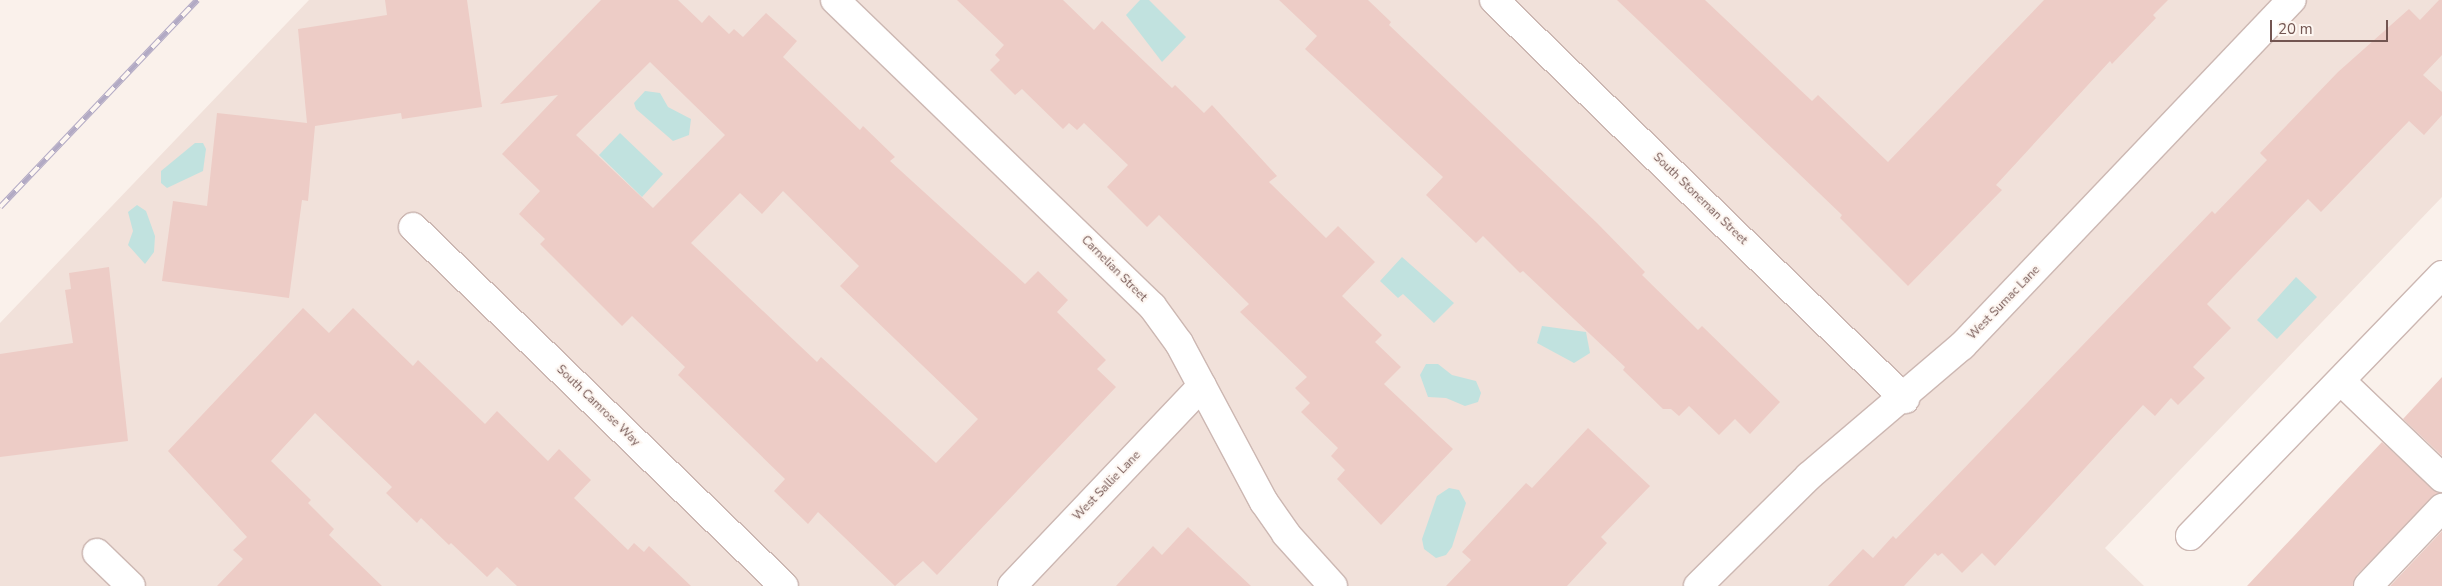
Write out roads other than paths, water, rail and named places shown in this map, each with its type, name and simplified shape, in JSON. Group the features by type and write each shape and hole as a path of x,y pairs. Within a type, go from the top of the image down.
{"street":[{"name":"Carnelian Street","path":"835,0 1152,306 1180,343 1264,502 1286,534 1333,586"},
{"name":"South Stoneman Street","path":"1494,0 1905,399"},
{"name":"West Sumac Lane","path":"1698,586 1809,476 1905,399 1962,346 2292,0"},
{"name":"South Camrose Way","path":"413,227 784,586"},
{"path":"2190,536 2442,275"},
{"path":"2341,381 2442,478"},
{"name":"West Sallie Lane","path":"1012,586 1202,386"},
{"path":"2368,586 2442,508"},
{"path":"98,553 131,586"}],"water":[{"path":"1140,0 1149,0 1186,37 1162,62 1126,15"},
{"path":"645,91 660,93 668,107 691,119 689,135 673,141 636,109 634,103"},
{"path":"620,133 663,174 642,197 599,155"},
{"path":"195,143 203,143 206,149 203,171 167,188 161,183 161,171"},
{"path":"137,205 146,211 155,236 154,252 145,264 128,245 133,231 128,212"},
{"path":"1402,257 1454,303 1434,323 1403,294 1398,298 1380,281"},
{"path":"2296,277 2317,297 2277,339 2257,320"},
{"path":"1542,326 1586,332 1590,353 1574,363 1537,343"},
{"path":"1426,364 1438,364 1452,375 1476,381 1481,393 1478,402 1465,406 1446,398 1428,397 1420,375"},
{"path":"1449,488 1459,490 1466,503 1452,547 1446,555 1436,558 1424,549 1422,539 1437,496"}],"railway":[{"path":"0,207 197,0"}]}
